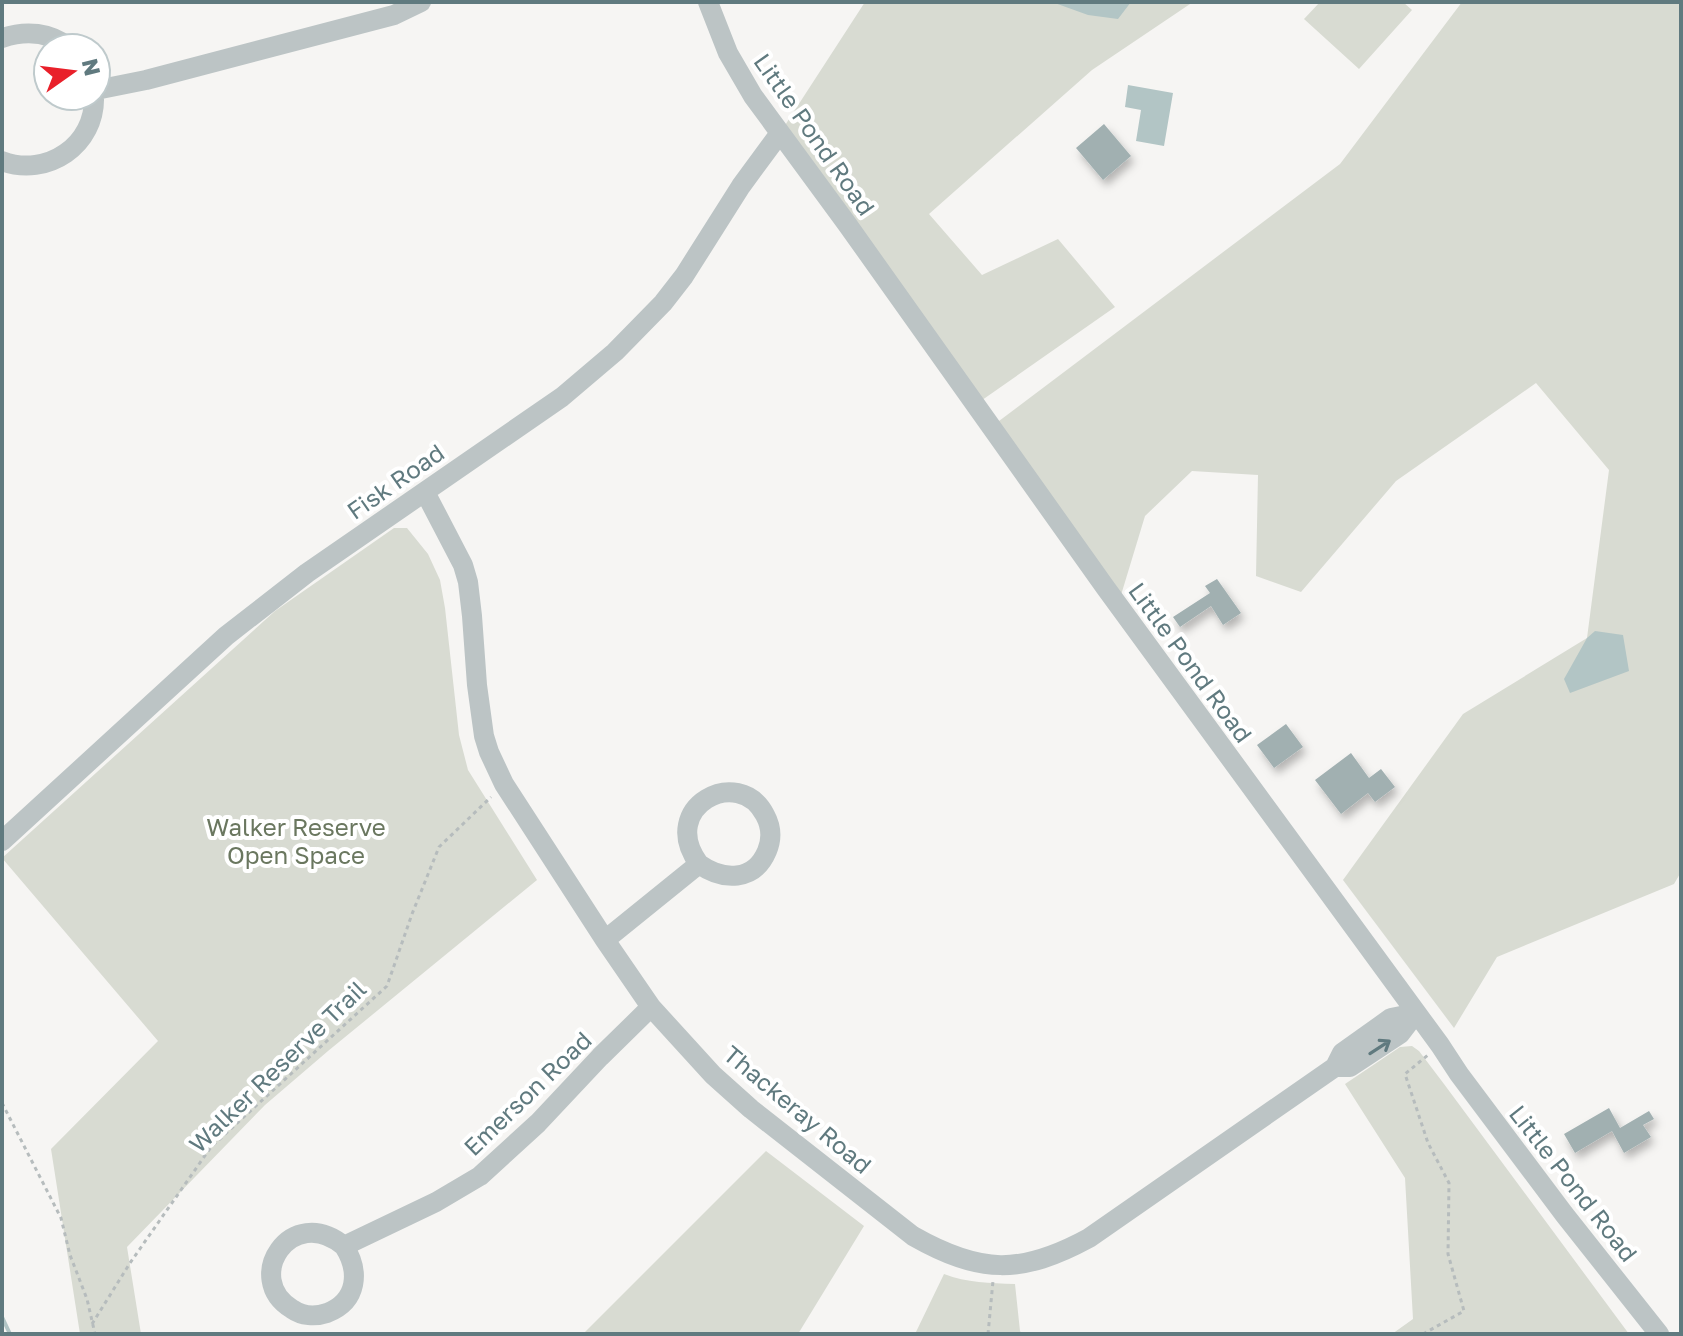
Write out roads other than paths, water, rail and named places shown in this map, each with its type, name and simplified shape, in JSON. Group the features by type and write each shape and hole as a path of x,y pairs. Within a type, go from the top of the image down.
{"street":[{"path":"112,89 394,15 421,2"},
{"name":"Little Pond Road","path":"708,2 728,53 753,96 1459,1074 1659,1334"},
{"path":"2,38 32,33"},
{"path":"2,161 17,166 56,161 85,134 93,112"},
{"name":"Fisk Road","path":"2,841 226,636 307,573 562,397 615,352 663,303 684,276 741,186 780,133"},
{"name":"Thackeray Road","path":"425,492 463,565 468,582 477,685 489,752 504,784 605,940 651,1007 713,1075 751,1109 913,1236 943,1253 995,1266 1026,1264 1059,1255 1089,1238 1335,1067 1350,1067 1400,1034 1416,1013"},
{"path":"726,792 752,799 762,809 771,835 761,861 738,876 710,872 699,864 687,840 687,826 692,814 712,795 726,792"},
{"path":"605,940 699,864"},
{"name":"Emerson Road","path":"344,1246 436,1202 480,1176 538,1123 651,1007"},
{"path":"308,1232 334,1238 344,1246 355,1272 353,1287 336,1309 323,1315 308,1316 295,1312 283,1303 271,1280 276,1254 285,1243 308,1232"}],"waterway":[{"path":"2,1317 10,1334"}],"park label":[{"name":"Walker Reserve Open Space","path":"296,840"}]}
